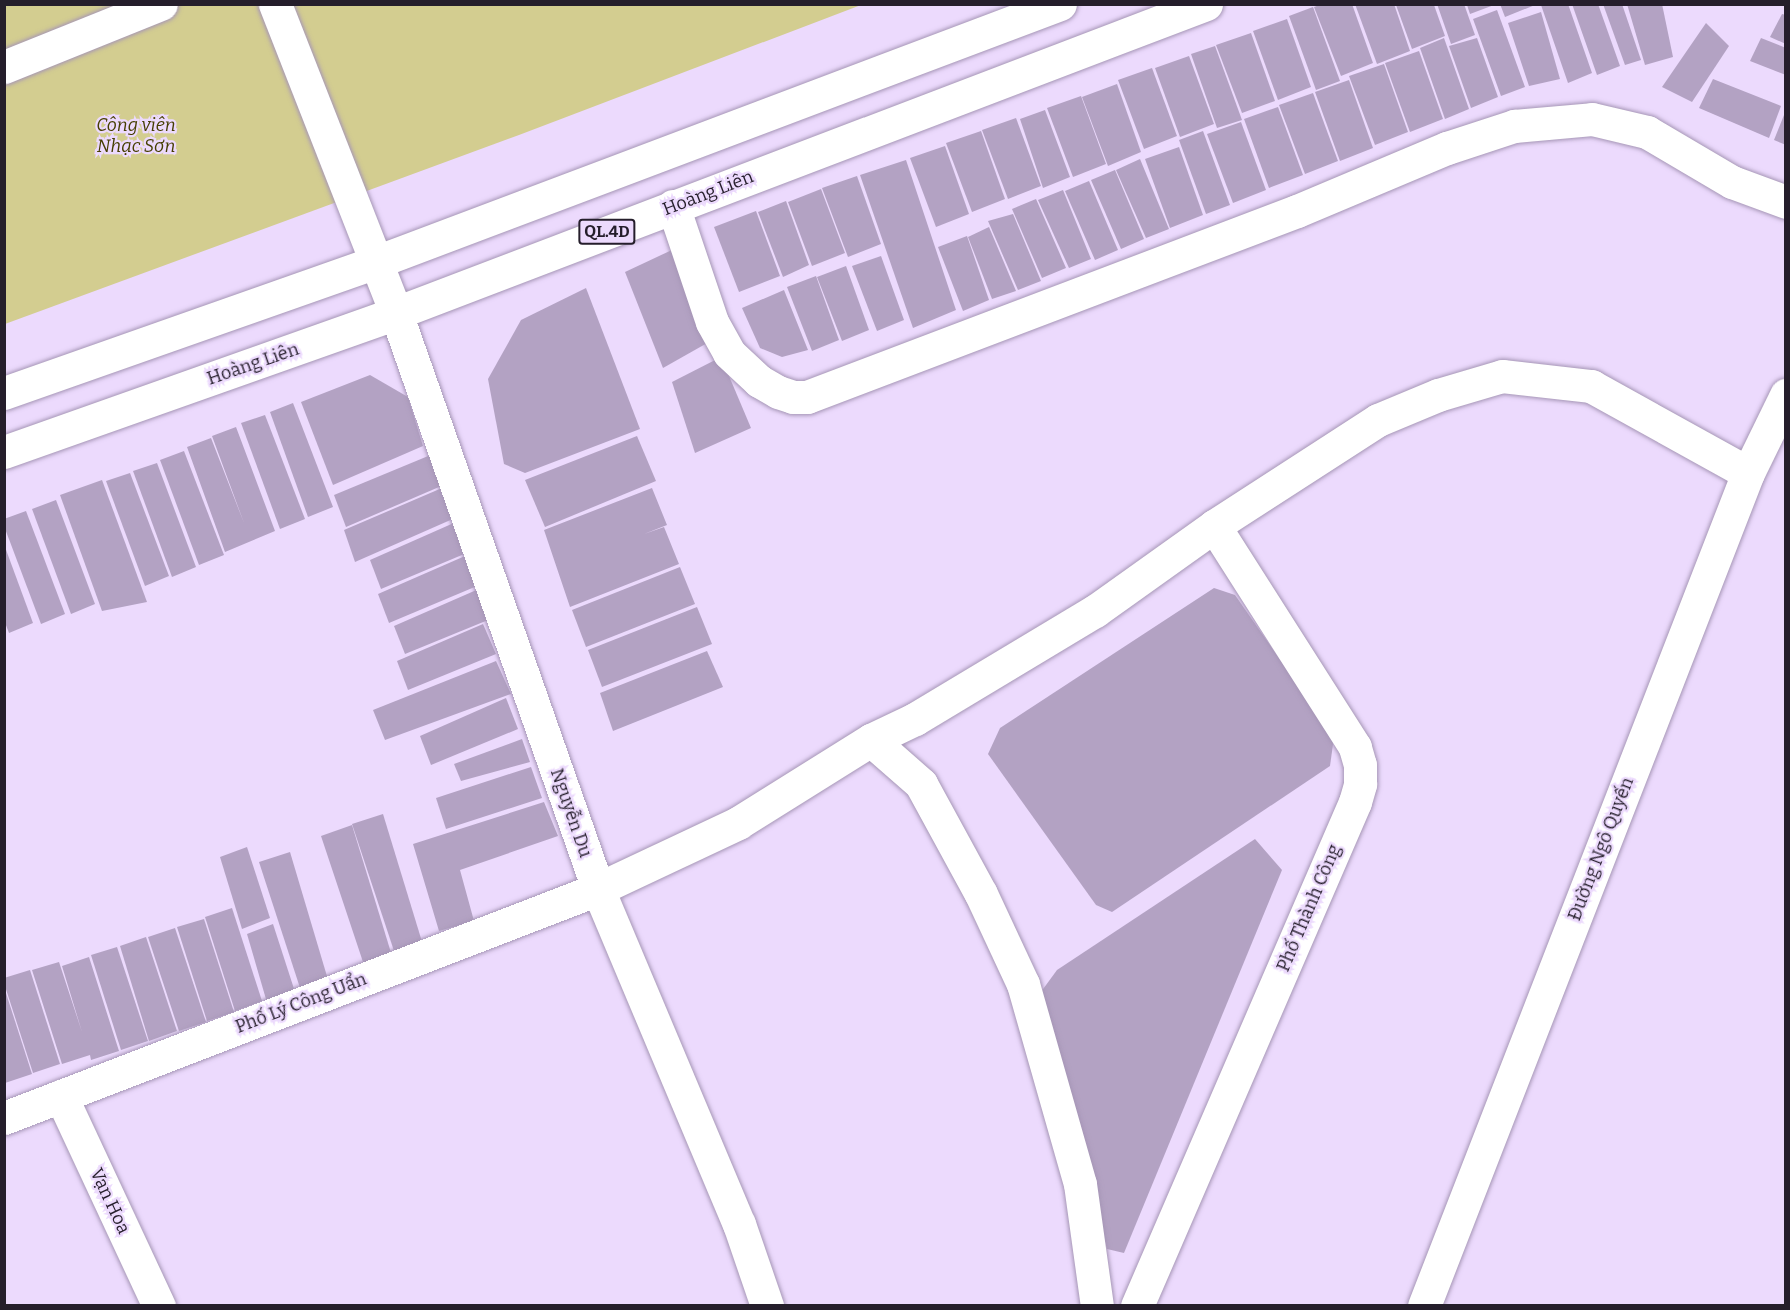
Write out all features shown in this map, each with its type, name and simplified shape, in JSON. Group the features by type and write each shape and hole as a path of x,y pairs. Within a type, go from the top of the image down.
{"street":[{"path":"4,67 161,4"},
{"name":"Nguyễn Du","path":"275,4 396,313 598,889 740,1224 766,1305"},
{"path":"4,393 376,262 1060,4"},
{"name":"Hoàng Liên","path":"4,452 396,313 1206,4"},
{"path":"673,206 712,322 729,353 759,381 778,392 793,397 807,397 1297,211 1447,148 1514,126 1592,119 1647,132 1732,182 1785,202"},
{"name":"Phố Lý Công Uẩn","path":"4,1118 598,889 738,823 871,740 915,719 1095,611 1214,526 1378,420 1438,395 1502,376 1591,386 1748,473"},
{"name":"Đường Ngô Quyến","path":"1424,1305 1748,473 1785,395"},
{"name":"Phố Thành Công","path":"1137,1305 1350,813 1360,784 1360,765 1355,747 1214,526"},
{"path":"871,740 921,784 981,894 1023,984 1080,1184 1097,1305"},
{"name":"Vạn Hoa","path":"61,1096 159,1305"}],"green space":[{"name":"Công viên Nhạc Sơn","path":"4,5 861,5 519,135 5,324"}],"building":[{"path":"1322,4 1352,4 1373,63 1341,76 1314,7"},
{"path":"1355,4 1394,4 1410,51 1377,64"},
{"path":"1437,4 1464,4 1475,35 1451,44"},
{"path":"1500,4 1535,4 1535,5 1505,17"},
{"path":"1568,4 1592,73 1568,83 1541,5"},
{"path":"1572,4 1598,4 1620,66 1597,75"},
{"path":"1603,4 1622,4 1641,60 1625,65"},
{"path":"1627,4 1662,4 1673,57 1645,65"},
{"path":"1396,5 1434,5 1445,36 1412,49"},
{"path":"1467,5 1494,5 1470,14"},
{"path":"1313,7 1340,81 1316,90 1289,16"},
{"path":"1497,10 1525,87 1501,96 1473,19"},
{"path":"1541,12 1560,79 1529,86 1508,23"},
{"path":"1782,14 1786,15 1786,44 1770,37"},
{"path":"1287,19 1311,87 1278,100 1253,31"},
{"path":"1706,23 1729,46 1692,102 1662,87"},
{"path":"1251,33 1275,101 1242,113 1216,45"},
{"path":"1444,38 1469,109 1445,119 1420,48"},
{"path":"1477,38 1498,97 1471,108 1449,46"},
{"path":"1761,38 1786,48 1786,75 1750,61"},
{"path":"1215,46 1242,120 1217,128 1191,54"},
{"path":"1419,51 1443,119 1410,132 1385,63"},
{"path":"1189,56 1214,124 1180,137 1155,68"},
{"path":"1384,64 1408,132 1375,145 1349,76"},
{"path":"1152,68 1177,136 1144,149 1118,80"},
{"path":"1713,79 1781,106 1769,138 1699,108"},
{"path":"1349,80 1373,148 1340,161 1315,92"},
{"path":"1117,84 1141,152 1108,166 1082,97"},
{"path":"1313,93 1338,161 1305,174 1279,105"},
{"path":"1081,96 1106,164 1073,177 1047,108"},
{"path":"1278,107 1303,175 1269,188 1244,119"},
{"path":"1045,110 1070,177 1043,188 1020,119"},
{"path":"1786,110 1786,145 1774,140"},
{"path":"1016,118 1041,186 1008,199 982,130"},
{"path":"1241,122 1266,190 1233,203 1207,134"},
{"path":"981,131 1005,199 972,212 946,143"},
{"path":"1203,131 1230,205 1206,214 1179,140"},
{"path":"945,146 969,214 936,227 910,158"},
{"path":"1179,147 1203,215 1170,228 1145,159"},
{"path":"1140,159 1169,229 1146,238 1116,170"},
{"path":"906,160 956,310 913,328 860,175"},
{"path":"1115,170 1144,239 1121,249 1091,180"},
{"path":"857,176 881,244 848,257 822,188"},
{"path":"1089,181 1118,250 1095,260 1065,191"},
{"path":"821,189 845,253 812,266 788,202"},
{"path":"1063,190 1091,259 1069,268 1038,200"},
{"path":"1036,199 1066,268 1042,278 1012,209"},
{"path":"786,201 809,265 783,277 758,212"},
{"path":"756,211 780,276 739,292 714,227"},
{"path":"1013,214 1041,281 1018,290 988,221"},
{"path":"989,227 1016,291 992,299 968,237"},
{"path":"967,236 989,300 963,311 938,247"},
{"path":"674,249 709,342 663,368 625,272"},
{"path":"881,256 904,320 877,331 852,266"},
{"path":"846,266 869,330 842,341 817,277"},
{"path":"816,276 839,340 812,351 787,287"},
{"path":"586,288 640,429 525,473 504,464 488,379 521,320"},
{"path":"784,290 808,350 782,357 760,348 742,308"},
{"path":"721,357 751,428 695,453 672,382"},
{"path":"370,375 408,397 423,446 333,485 301,402"},
{"path":"293,403 333,507 308,517 270,412"},
{"path":"265,415 305,519 280,529 241,423"},
{"path":"236,427 275,531 225,552 187,447 211,438 244,523 212,436"},
{"path":"637,436 656,481 545,527 525,480"},
{"path":"184,451 224,555 199,565 160,460"},
{"path":"433,454 446,484 346,527 334,495"},
{"path":"157,463 196,567 172,577 133,471"},
{"path":"130,473 169,576 145,586 106,481"},
{"path":"102,480 147,602 102,611 60,495"},
{"path":"442,488 455,518 355,562 344,530"},
{"path":"652,488 667,525 644,534 664,527 679,564 570,607 544,530"},
{"path":"56,500 95,604 71,614 32,509"},
{"path":"26,511 65,614 41,624 4,526 4,519"},
{"path":"456,522 469,552 381,589 370,560"},
{"path":"5,547 33,623 9,633 4,620"},
{"path":"465,556 477,586 389,623 378,594"},
{"path":"680,567 695,604 586,647 572,610"},
{"path":"481,588 493,618 405,654 394,626"},
{"path":"1214,588 1235,595 1334,737 1330,766 1112,912 1096,905 988,754 1000,728"},
{"path":"697,607 712,644 602,687 588,650"},
{"path":"483,624 496,654 408,690 397,661"},
{"path":"707,651 723,687 613,731 600,693"},
{"path":"496,661 511,694 385,740 373,710"},
{"path":"506,698 518,729 431,765 420,736"},
{"path":"522,739 530,762 461,781 454,764"},
{"path":"531,767 542,798 446,829 436,798"},
{"path":"544,802 558,836 460,870 474,921 439,931 413,844"},
{"path":"383,814 423,945 396,957 352,824"},
{"path":"352,825 392,956 365,968 321,836"},
{"path":"1255,839 1282,870 1124,1253 1107,1249 1038,996 1057,970"},
{"path":"247,847 270,918 242,929 220,857"},
{"path":"290,852 329,983 302,994 259,862"},
{"path":"232,908 262,1001 235,1011 205,917"},
{"path":"204,919 234,1012 207,1021 177,927"},
{"path":"273,924 296,995 268,1006 247,934"},
{"path":"175,928 206,1022 179,1031 148,937"},
{"path":"146,937 177,1031 149,1041 120,946"},
{"path":"117,947 148,1041 121,1050 91,955"},
{"path":"89,957 119,1051 91,1060 90,1055 62,1064 32,970 59,962 82,1032 62,966"},
{"path":"30,970 60,1064 33,1073 4,983 4,978"},
{"path":"5,990 32,1074 5,1083 4,1081"}]}
